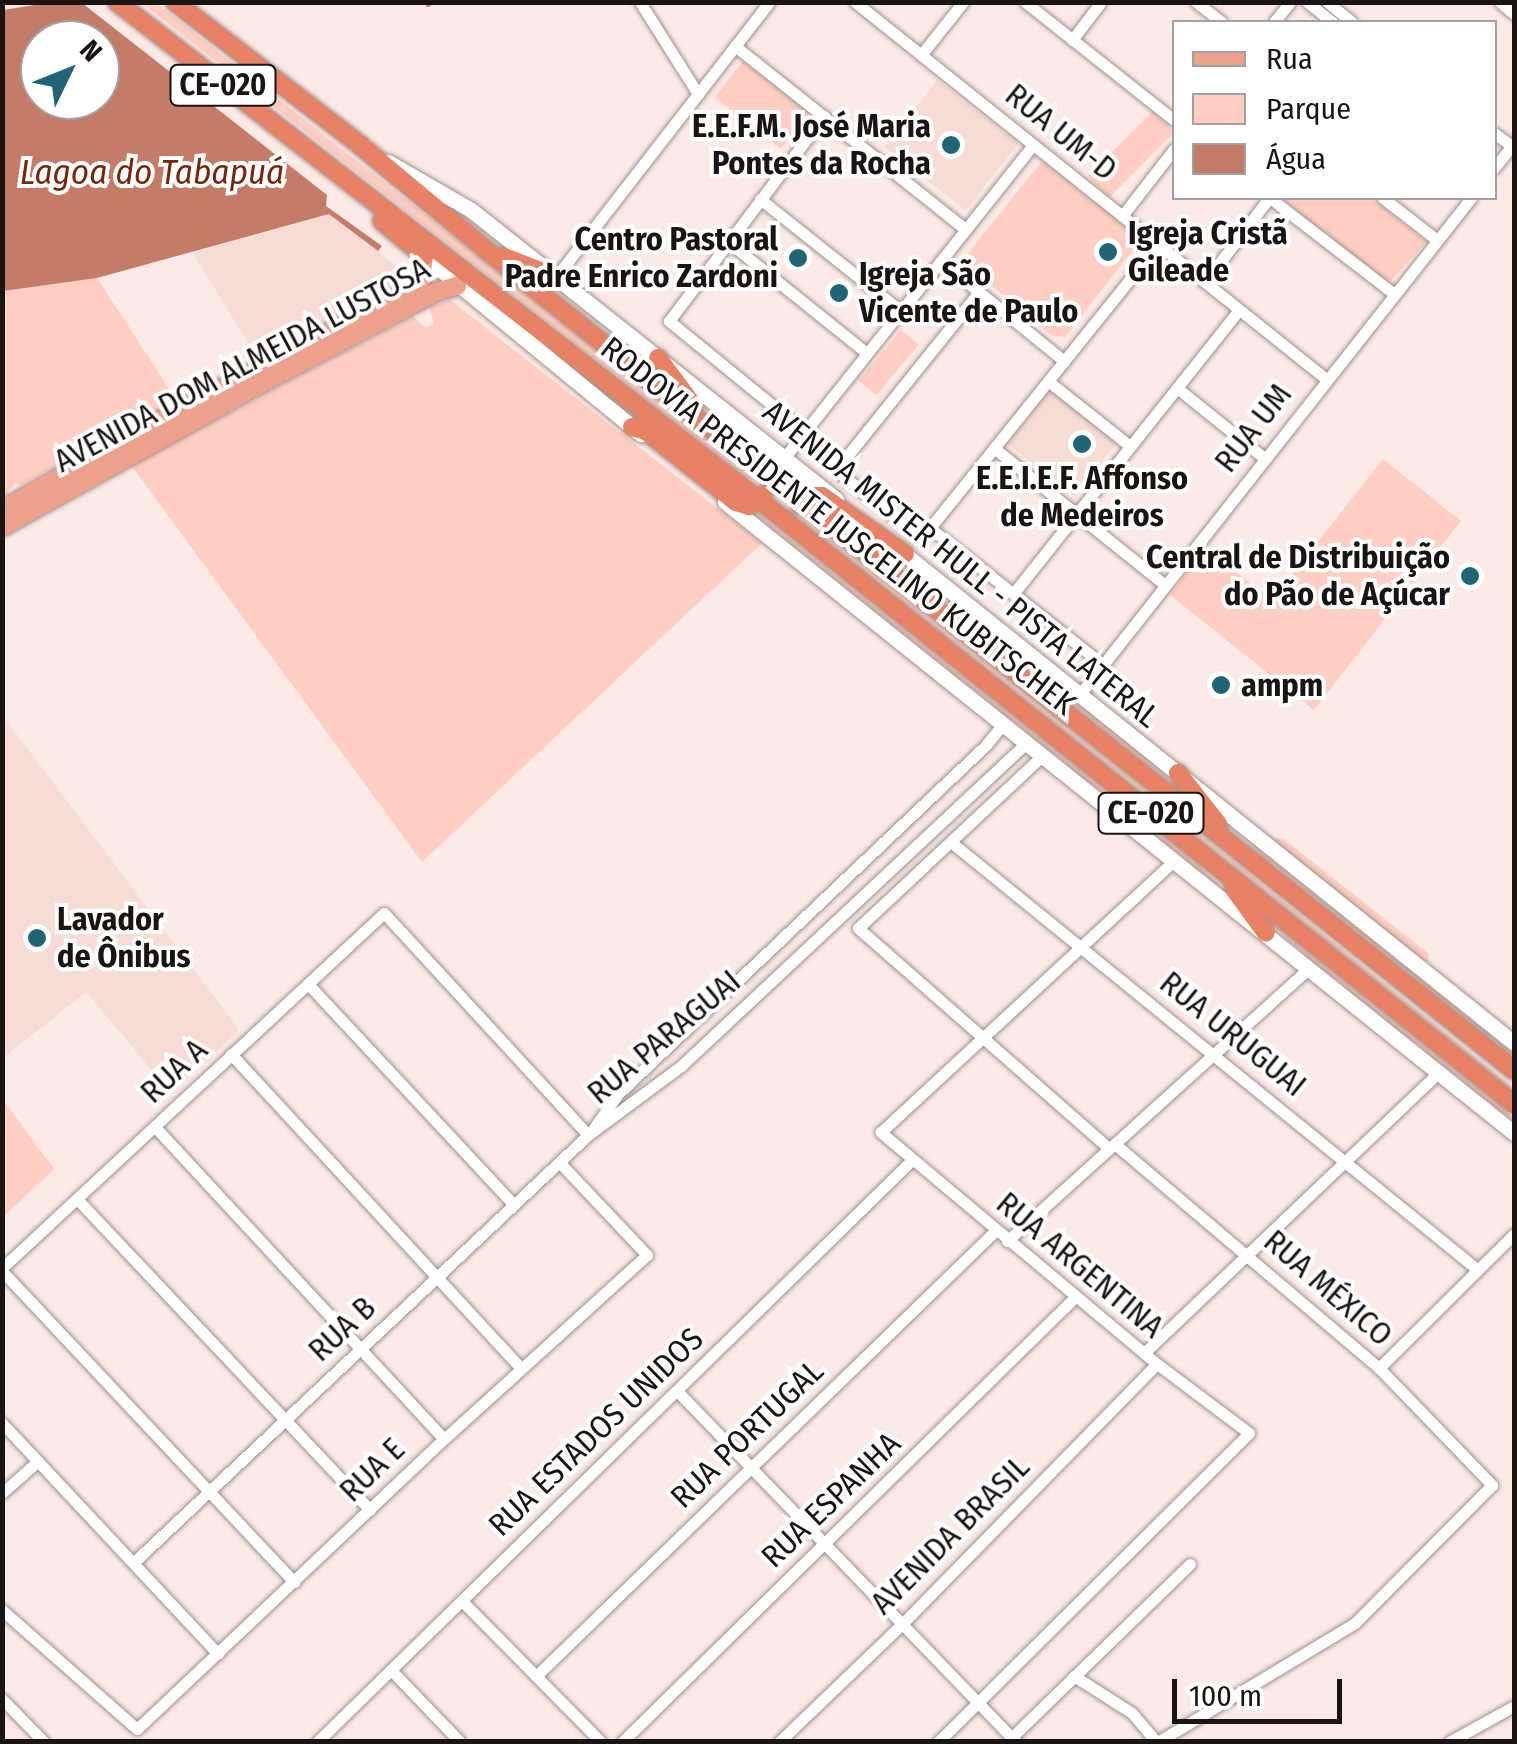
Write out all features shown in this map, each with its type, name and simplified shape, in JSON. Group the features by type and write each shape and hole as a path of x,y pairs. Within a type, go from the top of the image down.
{"highway":[{"name":"RODOVIA PRESIDENTE JUSCELINO KUBITSCHEK","path":"117,2 787,521 1514,1104"},
{"name":"RODOVIA PRESIDENTE JUSCELINO KUBITSCHEK","path":"175,2 362,146 485,250 1514,1070"},
{"path":"328,168 347,192 424,256"},
{"path":"485,250 556,277"},
{"path":"658,358 708,425"},
{"path":"632,427 646,431 736,502 749,506 760,500 776,479"},
{"path":"787,521 803,501 822,496 905,554"},
{"path":"1178,773 1237,848"},
{"path":"1212,862 1266,932"}],"main road":[{"name":"AVENIDA MISTER HULL - PISTA LATERAL","path":"362,146 471,210 1514,1043"},
{"path":"424,256 1514,1133"},
{"name":"AVENIDA DOM ALMEIDA LUSTOSA","path":"410,298 421,280 424,256"},
{"name":"AVENIDA DOM ALMEIDA LUSTOSA","path":"2,510 410,298 457,286"},
{"name":"AVENIDA DOM ALMEIDA LUSTOSA","path":"2,527 251,381"}],"street":[{"path":"640,2 698,94"},
{"path":"556,277 769,2"},
{"name":"RUA UM-D","path":"855,2 1326,379"},
{"path":"921,55 962,2"},
{"path":"1025,2 1172,118"},
{"path":"1072,40 1101,2"},
{"path":"1196,2 1219,20"},
{"path":"1307,2 1330,20"},
{"path":"1327,2 1350,20"},
{"path":"1500,2 1514,14"},
{"path":"735,46 966,230"},
{"path":"824,116 669,317 672,326 842,462"},
{"path":"784,458 1033,145"},
{"path":"1122,216 1172,152"},
{"path":"760,199 901,311"},
{"path":"1205,282 1268,200"},
{"path":"1273,200 1394,294"},
{"path":"1386,200 1437,240"},
{"name":"RUA UM","path":"1080,694 1469,200"},
{"path":"727,241 867,353"},
{"path":"979,292 836,470 922,539 1158,244"},
{"path":"940,261 1064,360"},
{"path":"1013,594 1240,310"},
{"path":"1048,380 1130,446"},
{"path":"1177,388 1264,458"},
{"path":"994,448 1164,584"},
{"path":"930,528 1102,664"},
{"name":"RUA PARAGUAI","path":"588,1135 618,1094 986,745 1004,723"},
{"name":"RUA PARAGUAI","path":"588,1135 681,1066 1027,742"},
{"path":"952,843 1043,754"},
{"name":"RUA MÉXICO","path":"952,843 858,928 981,1038 1246,1253 1380,1368 1492,1485 1355,1623 1157,1742"},
{"name":"RUA URUGUAI","path":"952,843 1478,1270"},
{"path":"981,1038 1174,860"},
{"name":"RUA A","path":"2,1269 384,913 588,1135"},
{"path":"1007,1241 1309,968"},
{"path":"308,984 514,1205"},
{"name":"RUA ARGENTINA","path":"978,1702 1250,1433 1144,1354 881,1132 981,1038"},
{"path":"232,1054 521,1368"},
{"path":"1144,1354 1439,1072"},
{"path":"155,1126 444,1439"},
{"name":"RUA B","path":"133,1563 588,1135"},
{"name":"RUA ESTADOS UNIDOS","path":"317,1742 912,1160"},
{"name":"RUA E","path":"2,1610 137,1729 444,1439 647,1255 560,1163"},
{"path":"78,1198 370,1510"},
{"name":"RUA PORTUGAL","path":"536,1676 995,1230"},
{"path":"1380,1368 1514,1234"},
{"path":"2,1269 294,1582"},
{"name":"RUA ESPANHA","path":"622,1742 1076,1296"},
{"name":"AVENIDA BRASIL","path":"779,1742 902,1624 1157,1364"},
{"path":"678,1392 1014,1739 1190,1564"},
{"path":"2,1423 218,1654"},
{"path":"2,1494 38,1461"},
{"path":"462,1602 601,1742"},
{"path":"391,1670 460,1742"},
{"path":"1074,1676 1132,1713 1157,1742"},
{"path":"2,1700 44,1742"},
{"path":"938,1742 978,1702"},
{"path":"1450,1742 1514,1706"}],"shaded area":[{"name":"E.E.F.M. José Maria Pontes da Rocha","path":"937,80 1018,143 966,210 885,147"},
{"path":"330,214 411,277 257,358 193,253"},
{"name":"E.E.I.E.F. Affonso de Medeiros","path":"1051,389 1118,441 1075,496 1008,444"},
{"path":"3,716 239,1030 172,1094 86,992 3,1058"}],"green space":[{"path":"142,3 156,3 754,473 761,484 744,476"},
{"path":"743,61 809,113 781,149 715,97"},
{"path":"1153,111 1172,130 1172,134 1109,197 1088,176"},
{"path":"1042,161 1137,236 1136,246 1065,337 1052,336 962,261"},
{"path":"1283,200 1375,200 1426,242 1388,284"},
{"path":"97,278 177,401 20,486 15,483 3,498 3,291"},
{"path":"450,300 762,543 422,862 131,465 413,316 426,328 434,323 429,307"},
{"path":"901,330 919,345 876,395 859,381"},
{"path":"1383,459 1461,521 1314,710 1170,595 1206,548 1272,600"},
{"path":"822,503 878,546 888,549 1142,752 1183,793"},
{"path":"804,513 1511,1086 1506,1092 799,519"},
{"path":"760,514 1196,862 1233,899 755,516"},
{"path":"1276,838 1285,840 1429,954 1428,961 1422,961 1274,842"},
{"path":"1251,842 1514,1050 1514,1058 1258,852"},
{"path":"1261,914 1514,1117 1514,1126 1324,973"},
{"path":"2,1100 54,1169 3,1217"}],"water":[{"name":"Lagoa do Tabapuá","path":"53,2 82,3 104,20 20,20 20,120 120,120 120,33 327,195 326,206 382,246 378,251 329,214 97,278 3,291 3,10"}],"waterway":[{"path":"428,5 433,2"}],"place":[{"name":"E.E.F.M. José Maria Pontes da Rocha","path":"951,145"},
{"name":"Igreja Cristã Gileade","path":"1108,252"},
{"name":"Centro Pastoral Padre Enrico Zardoni","path":"798,258"},
{"name":"Igreja São Vicente de Paulo","path":"839,293"},
{"name":"E.E.I.E.F. Affonso de Medeiros","path":"1082,444"},
{"name":"Central de Distribuição do Pão de Açúcar","path":"1470,576"},
{"name":"ampm","path":"1221,685"},
{"name":"Lavador de Ônibus","path":"37,938"}]}
